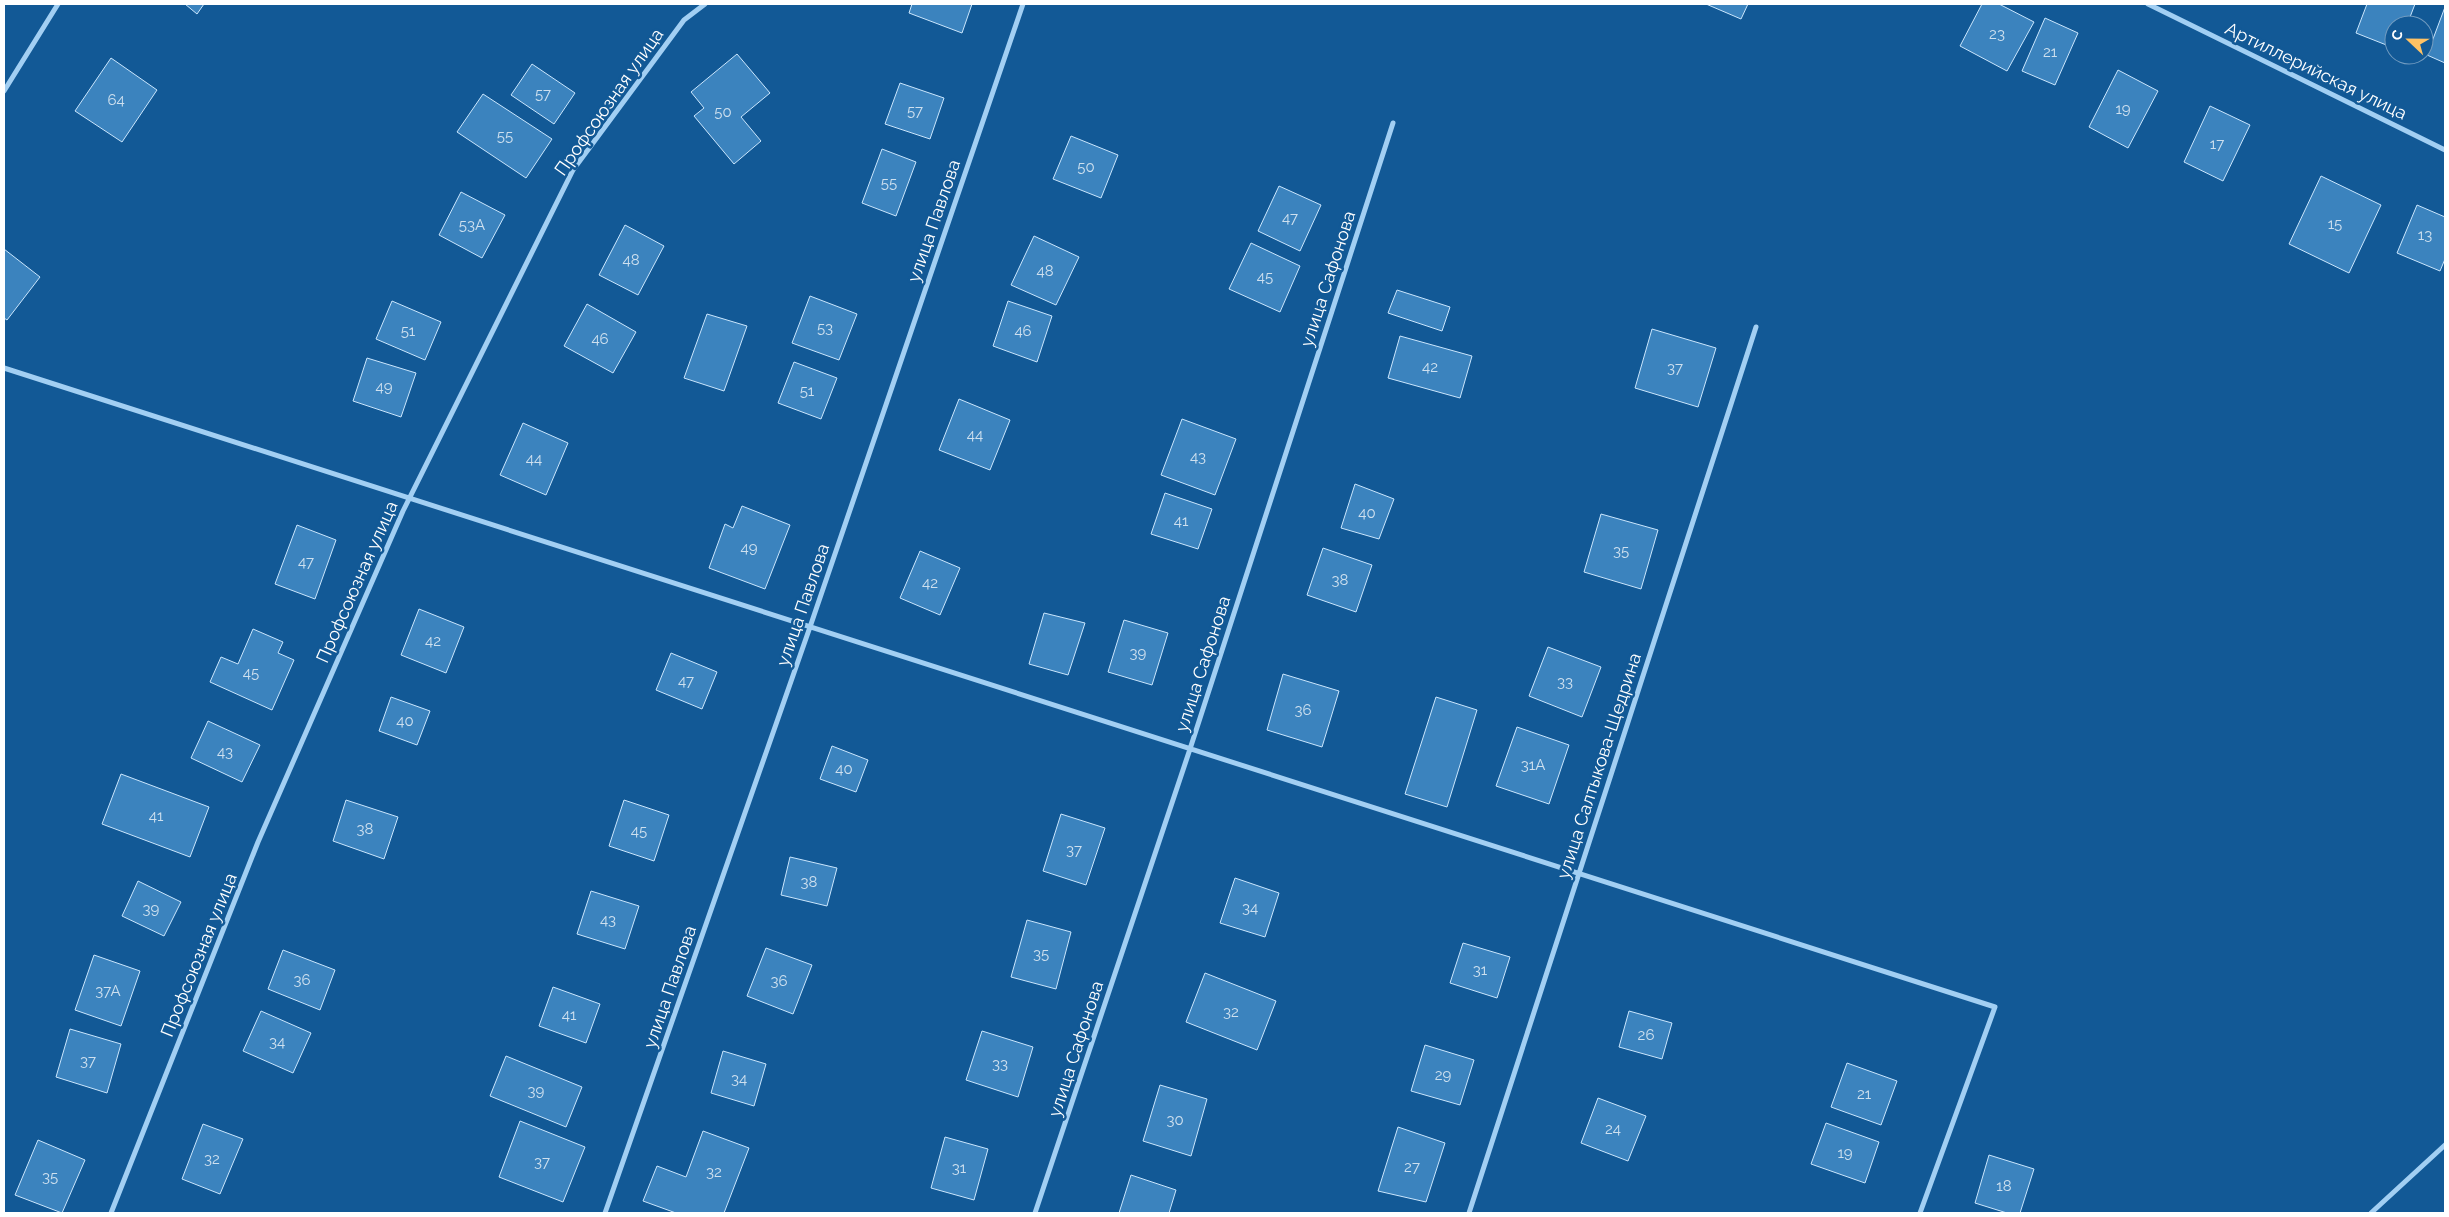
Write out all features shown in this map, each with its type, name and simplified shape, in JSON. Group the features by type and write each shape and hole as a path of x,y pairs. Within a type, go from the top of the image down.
{"street":[{"path":"4,91 58,4"},
{"name":"Профсоюзная улица","path":"111,1213 258,842 409,498 573,170 684,20 705,4"},
{"name":"улица Павлова","path":"605,1213 810,626 1023,4"},
{"name":"Артиллерийская улица","path":"2148,4 2445,150"},
{"name":"улица Сафонова","path":"1035,1213 1190,749 1393,123"},
{"name":"улица Салтыкова-Щедрина","path":"1468,1213 1756,327"},
{"path":"4,368 1995,1007 1920,1213"},
{"path":"2371,1213 2445,1145"}],"building":[{"path":"185,4 204,4 197,14"},
{"path":"912,4 972,4 962,33 909,13"},
{"path":"1706,4 1748,4 1741,19"},
{"path":"1982,4 1999,4 2034,22 2007,71 1960,46"},
{"path":"2367,4 2415,4 2411,15 2384,15 2384,44 2356,33"},
{"path":"2445,7 2445,63 2434,58 2434,36"},
{"path":"2045,18 2078,33 2055,85 2022,71"},
{"path":"737,54 770,93 741,117 761,141 734,164 694,116 704,108 691,92"},
{"path":"111,58 157,90 122,142 75,111"},
{"path":"532,64 575,93 554,124 511,95"},
{"path":"2118,70 2158,91 2128,148 2089,127"},
{"path":"900,83 944,98 930,139 885,124"},
{"path":"483,94 552,139 526,178 457,132"},
{"path":"2210,106 2250,125 2223,181 2184,162"},
{"path":"1071,136 1118,155 1101,198 1053,179"},
{"path":"882,149 916,162 896,216 862,203"},
{"path":"2321,176 2381,205 2349,273 2289,244"},
{"path":"1279,186 1321,205 1300,251 1258,231"},
{"path":"461,192 505,215 482,258 439,235"},
{"path":"2417,205 2445,217 2445,259 2440,271 2397,253"},
{"path":"625,225 664,246 638,295 599,275"},
{"path":"1034,236 1079,257 1056,305 1011,285"},
{"path":"1251,243 1300,266 1280,312 1229,289"},
{"path":"4,249 40,277 7,320 4,318"},
{"path":"1397,290 1450,307 1442,331 1388,313"},
{"path":"810,296 857,314 839,360 792,343"},
{"path":"392,301 441,322 425,360 376,339"},
{"path":"1008,301 1052,316 1037,362 993,346"},
{"path":"587,304 636,332 613,373 564,346"},
{"path":"707,314 747,326 724,391 684,378"},
{"path":"1652,329 1716,348 1698,407 1635,388"},
{"path":"1400,336 1472,356 1460,398 1388,378"},
{"path":"367,358 416,373 401,417 353,401"},
{"path":"794,362 837,378 821,419 778,403"},
{"path":"959,399 1010,420 990,470 939,450"},
{"path":"1182,419 1236,439 1215,495 1161,475"},
{"path":"523,423 568,443 546,495 500,475"},
{"path":"1355,484 1394,499 1379,539 1341,528"},
{"path":"1165,493 1212,509 1198,549 1151,534"},
{"path":"742,506 790,525 765,589 709,568 725,524 733,528"},
{"path":"1601,514 1658,530 1641,589 1584,572"},
{"path":"297,525 336,540 315,599 275,584"},
{"path":"1323,548 1372,565 1356,612 1307,595"},
{"path":"920,551 960,568 940,615 900,598"},
{"path":"419,609 464,627 446,673 401,655"},
{"path":"1044,613 1085,623 1068,675 1029,664"},
{"path":"1124,620 1168,633 1152,685 1108,672"},
{"path":"253,629 283,642 278,653 294,660 272,710 210,682 221,657 238,664"},
{"path":"1548,647 1601,667 1582,717 1529,696"},
{"path":"671,653 717,672 702,709 656,690"},
{"path":"1283,674 1339,691 1322,747 1267,730"},
{"path":"391,697 430,711 417,745 379,731"},
{"path":"1436,697 1477,710 1447,807 1405,794"},
{"path":"208,721 260,745 242,782 191,758"},
{"path":"1517,727 1569,745 1549,804 1496,786"},
{"path":"832,746 868,760 856,792 820,779"},
{"path":"121,774 209,807 190,857 102,824"},
{"path":"346,800 398,817 384,859 333,841"},
{"path":"624,800 669,815 654,861 609,846"},
{"path":"1061,814 1105,828 1086,885 1043,871"},
{"path":"790,857 837,868 827,906 781,895"},
{"path":"1235,878 1279,893 1265,937 1220,923"},
{"path":"138,881 181,902 164,936 122,916"},
{"path":"591,891 639,906 625,949 577,934"},
{"path":"1027,920 1071,932 1056,989 1011,977"},
{"path":"1463,943 1510,957 1497,998 1450,983"},
{"path":"766,948 812,965 793,1014 747,996"},
{"path":"283,950 335,970 320,1010 268,989"},
{"path":"94,955 140,971 121,1026 75,1010"},
{"path":"1205,973 1276,1001 1257,1050 1186,1022"},
{"path":"553,987 600,1004 586,1043 539,1026"},
{"path":"261,1011 311,1033 293,1073 243,1051"},
{"path":"1629,1011 1672,1023 1662,1059 1619,1047"},
{"path":"70,1029 121,1044 107,1093 56,1077"},
{"path":"982,1031 1033,1047 1018,1097 966,1080"},
{"path":"1425,1045 1474,1060 1460,1105 1411,1091"},
{"path":"723,1051 766,1064 754,1106 711,1093"},
{"path":"506,1056 582,1087 566,1127 490,1096"},
{"path":"1847,1063 1897,1081 1881,1125 1831,1107"},
{"path":"1160,1085 1207,1099 1191,1156 1143,1141"},
{"path":"1598,1098 1646,1116 1628,1161 1581,1143"},
{"path":"520,1121 585,1147 563,1202 499,1177"},
{"path":"1826,1123 1879,1142 1865,1183 1811,1164"},
{"path":"203,1124 243,1139 220,1194 182,1179"},
{"path":"1398,1127 1445,1143 1426,1202 1378,1191"},
{"path":"703,1131 749,1148 724,1213 676,1213 643,1201 657,1166 686,1177"},
{"path":"945,1137 988,1149 974,1200 931,1188"},
{"path":"38,1140 85,1160 62,1213 15,1195"},
{"path":"1989,1155 2034,1169 2020,1213 2007,1213 1975,1203"},
{"path":"1131,1175 1176,1190 1169,1213 1119,1213"}]}
